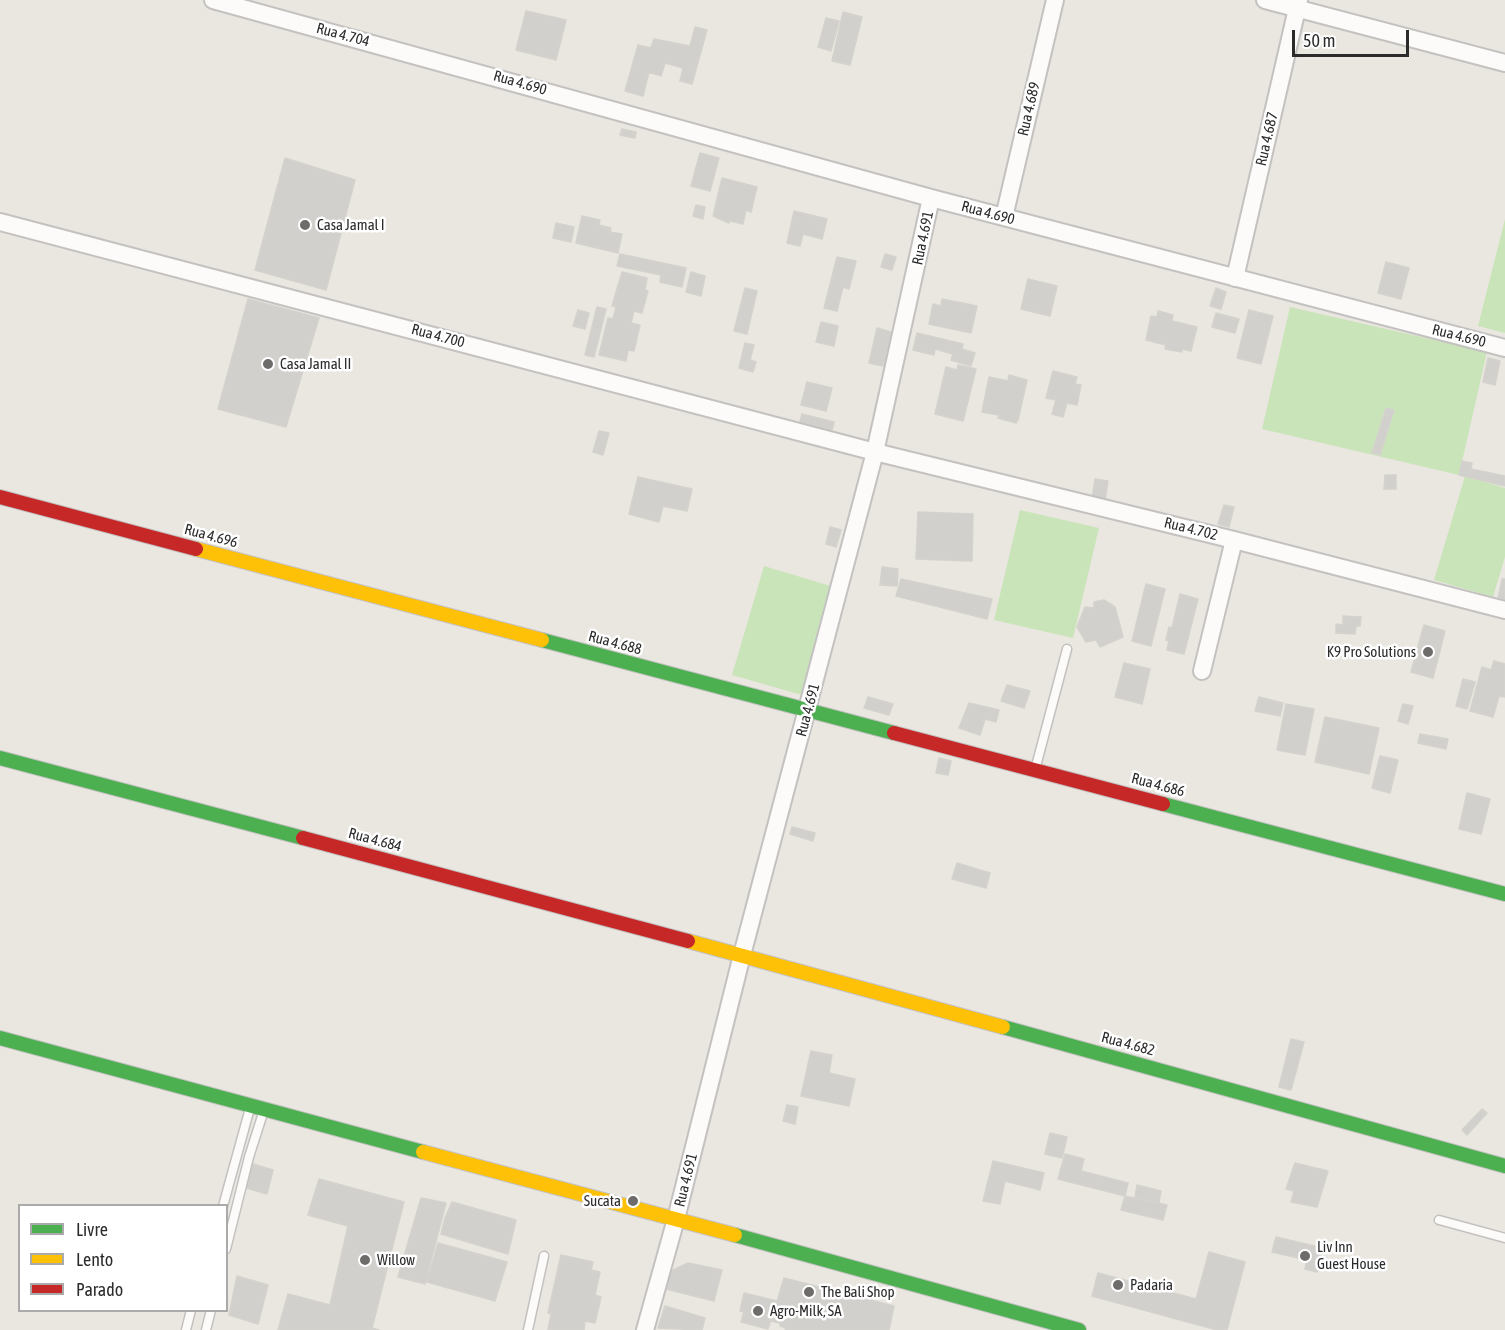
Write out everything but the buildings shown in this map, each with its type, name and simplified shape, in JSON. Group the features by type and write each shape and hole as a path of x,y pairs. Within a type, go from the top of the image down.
{"street":[{"name":"Rua 4.704","path":"213,0 474,70"},
{"name":"Rua 4.689","path":"1004,217 1054,0"},
{"path":"1265,0 1298,4 1505,63"},
{"name":"Rua 4.687","path":"1234,278 1298,4"},
{"name":"Rua 4.690","path":"474,70 931,198 1505,348"},
{"name":"Rua 4.691","path":"645,1330 676,1220 742,955 875,452 931,198"},
{"name":"Rua 4.700","path":"0,222 875,452"},
{"name":"Rua 4.702","path":"875,452 1234,540 1505,610"},
{"name":"Rua 4.696","path":"0,498 414,607"},
{"path":"1202,671 1234,540"},
{"name":"Rua 4.688","path":"414,607 808,711"},
{"name":"Rua 4.686","path":"808,711 1502,893"},
{"name":"Rua 4.684","path":"0,758 742,955"},
{"name":"Rua 4.682","path":"742,955 1505,1166"},
{"path":"0,1038 1079,1330"}],"lane":[{"path":"1035,770 1067,649"},
{"path":"224,1204 257,1107"},
{"path":"228,1241 249,1157 257,1107"},
{"path":"1439,1221 1505,1238"},
{"path":"528,1330 544,1256"},
{"path":"186,1330 191,1312"},
{"path":"206,1330 211,1312"}],"green space":[{"path":"1505,219 1505,333 1478,326"},
{"path":"1290,307 1487,352 1459,475 1262,429"},
{"path":"1465,476 1505,488 1505,557 1493,597 1434,580"},
{"path":"1020,510 1099,528 1073,638 994,620"},
{"path":"764,566 834,587 802,695 732,675"}],"traffic: fast":[{"path":"542,640 894,733"},
{"path":"0,758 303,838"},
{"path":"1163,804 1505,894"},
{"path":"1003,1027 1505,1166"},
{"path":"0,1038 423,1152"},
{"path":"735,1235 1079,1330"}],"traffic: slow":[{"path":"196,549 542,640"},
{"path":"688,941 1003,1027"},
{"path":"423,1152 735,1235"}],"traffic: jam":[{"path":"0,497 196,549"},
{"path":"894,733 1163,804"},
{"path":"303,838 688,941"}],"place":[{"name":"Casa Jamal I","path":"305,225"},
{"name":"Casa Jamal II","path":"268,364"},
{"name":"K9 Pro Solutions","path":"1428,652"},
{"name":"Sucata","path":"633,1201"},
{"name":"Liv Inn Guest House","path":"1305,1256"},
{"name":"Willow","path":"365,1260"},
{"name":"Padaria","path":"1118,1285"},
{"name":"The Bali Shop","path":"809,1292"},
{"name":"Agro-Milk, SA","path":"758,1311"}]}
